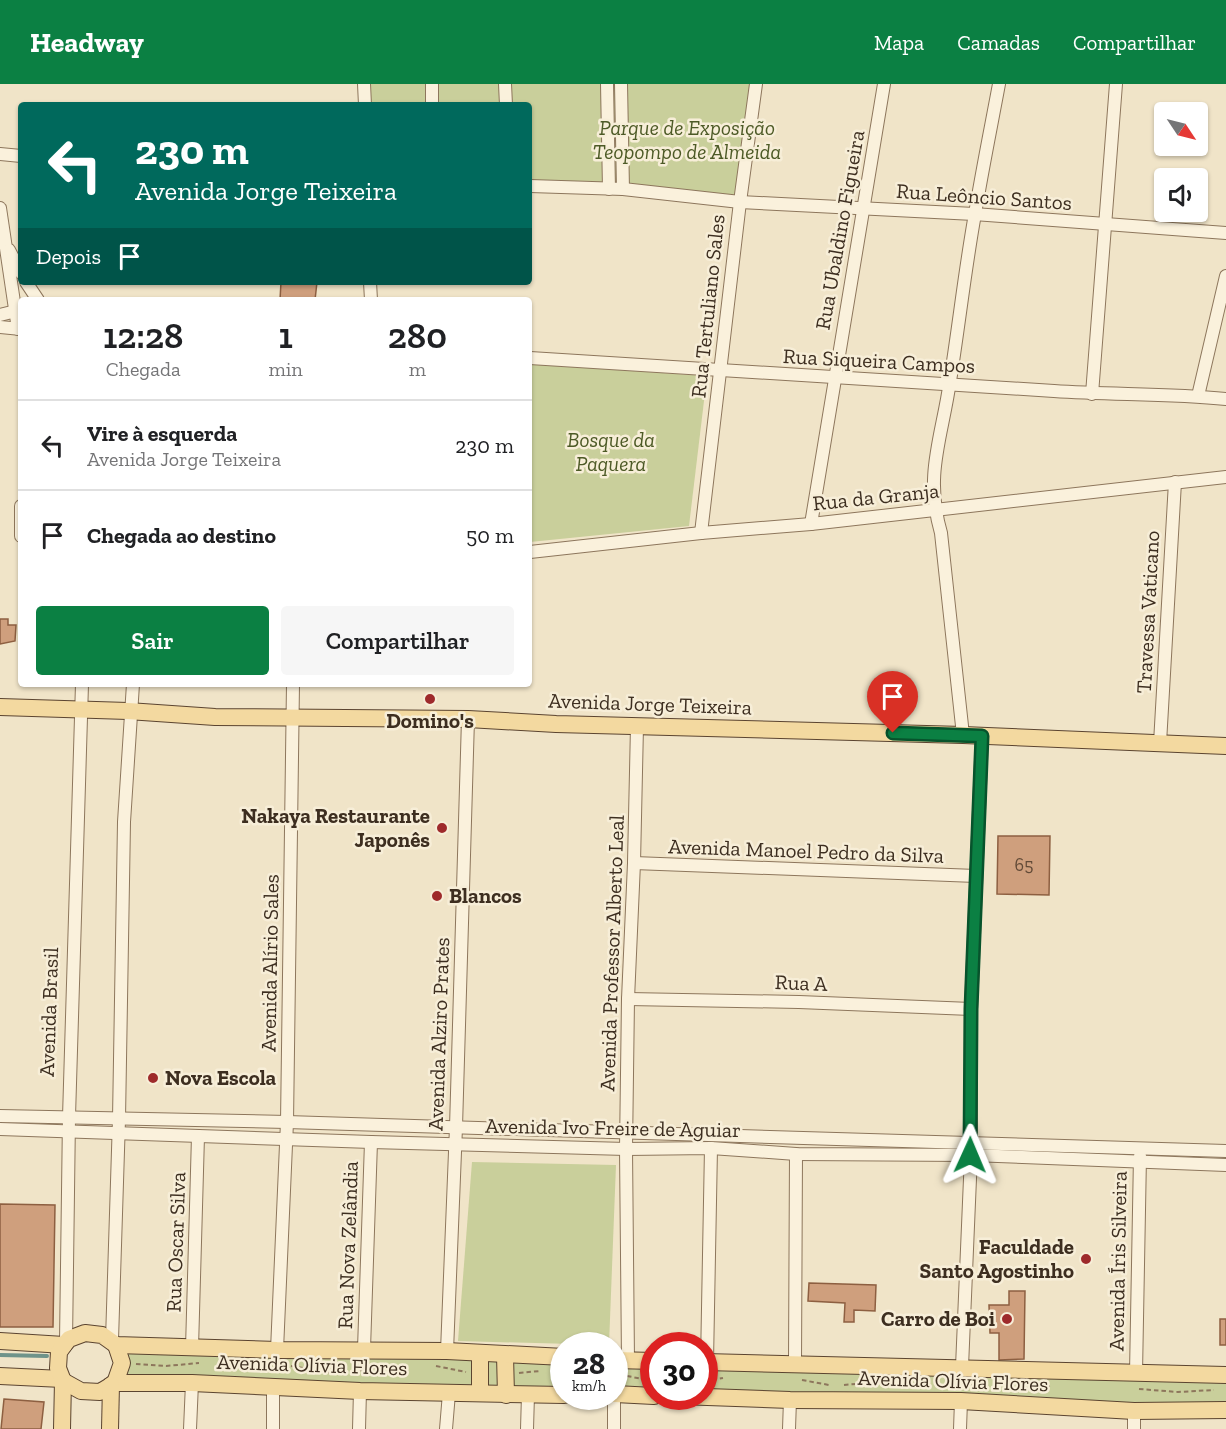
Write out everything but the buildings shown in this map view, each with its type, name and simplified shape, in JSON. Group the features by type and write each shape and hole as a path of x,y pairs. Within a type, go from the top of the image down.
{"main road":[{"name":"Avenida Jorge Teixeira","path":"0,707 214,717 468,719 1226,746"},
{"name":"Avenida Olívia Flores","path":"0,1341 66,1342 85,1333 102,1335 114,1342 280,1357 364,1349 550,1357"},
{"name":"Avenida Brasil","path":"62,1429 63,1380 58,1368 59,1352 66,1342"},
{"path":"110,1429 113,1384 122,1363 114,1342"},
{"path":"480,1354 480,1393"},
{"path":"505,1355 506,1395"},
{"name":"Avenida Olívia Flores","path":"718,1362 1226,1375"},
{"name":"Avenida Olívia Flores","path":"0,1376 63,1380 81,1391 100,1392 113,1384 192,1383 360,1391 550,1395"},
{"name":"Avenida Olívia Flores","path":"718,1397 961,1401 1134,1411 1226,1410"}],"street":[{"path":"364,84 365,102"},
{"path":"432,84 432,102"},
{"path":"505,84 506,102"},
{"path":"607,84 609,189"},
{"path":"621,84 623,189"},
{"name":"Rua Tertuliano Sales","path":"701,533 756,84"},
{"name":"Rua Ubaldino Figueira","path":"811,524 884,84"},
{"path":"963,735 941,533 934,509 933,481 936,451 950,385 974,214 999,84"},
{"path":"1092,394 1116,84"},
{"path":"0,154 18,156"},
{"name":"Rua Leôncio Santos","path":"532,186 623,189 740,202 974,214 1226,233"},
{"path":"0,208 17,310 0,315"},
{"path":"6,244 18,267"},
{"path":"1198,396 1226,276"},
{"path":"0,327 18,329"},
{"name":"Rua Siqueira Campos","path":"532,358 834,379 1092,394 1198,396 1226,399"},
{"name":"Rua da Granja","path":"532,552 701,533 811,524 1226,477"},
{"name":"Travessa Vaticano","path":"1160,743 1175,482"},
{"name":"Avenida Brasil","path":"66,1342 69,1117 82,687"},
{"path":"114,1342 124,822 133,687"},
{"name":"Avenida Alírio Sales","path":"280,1357 287,1122 293,687"},
{"name":"Avenida Alziro Prates","path":"447,1351 468,719"},
{"name":"Avenida Professor Alberto Leal","path":"623,1332 628,999 637,726"},
{"path":"962,1367 971,1149 971,1009 982,736"},
{"name":"Avenida Manoel Pedro da Silva","path":"634,863 976,876"},
{"name":"Rua A","path":"628,999 799,1002 971,1009"},
{"name":"Avenida Ivo Freire de Aguiar","path":"0,1116 627,1132 971,1149 1140,1162 1226,1165"},
{"name":"Avenida Ivo Freire de Aguiar","path":"0,1130 626,1149 711,1148 796,1154 971,1149 1226,1151"},
{"name":"Rua Oscar Silva","path":"192,1348 198,1136"},
{"name":"Rua Nova Zelândia","path":"364,1349 370,1142"},
{"path":"707,1332 711,1148"},
{"name":"Avenida Íris Silveira","path":"1136,1373 1140,1149"},
{"path":"795,1363 796,1154"},
{"path":"190,1429 192,1383"},
{"path":"273,1386 273,1429"},
{"path":"359,1429 360,1391"},
{"path":"446,1429 449,1393"},
{"path":"527,1429 528,1395"},
{"path":"789,1429 790,1400"},
{"path":"960,1429 961,1401"},
{"path":"614,1410 614,1429"},
{"path":"1134,1411 1134,1429"}],"path":[{"path":"280,1357 339,1374 392,1365"},
{"path":"122,1363 165,1366 208,1362"},
{"path":"435,1366 480,1375"},
{"path":"505,1374 540,1371"}],"green space":[{"name":"Parque de Exposição Teopompo de Almeida","path":"363,84 751,84 740,202 532,186 532,102 363,102"},
{"name":"Bosque da Paquera","path":"532,364 707,376 689,526 532,542"},
{"path":"472,1162 616,1165 610,1332 550,1332 550,1343 458,1341"},
{"path":"116,1343 550,1357 550,1393 115,1383"},
{"path":"628,1359 640,1360 640,1395 628,1394"},
{"path":"718,1361 1226,1377 1226,1408 718,1396"}],"waterway":[{"path":"0,1355 47,1356"}],"place":[{"name":"Domino's","path":"430,699"},
{"name":"Nakaya Restaurante Japonês","path":"442,828"},
{"name":"Blancos","path":"437,896"},
{"name":"Nova Escola","path":"153,1078"},
{"name":"Faculdade Santo Agostinho","path":"1086,1259"},
{"name":"Carro de Boi","path":"1007,1319"}],"route":[{"path":"893,733 982,736 971,1009 970,1155"}]}
